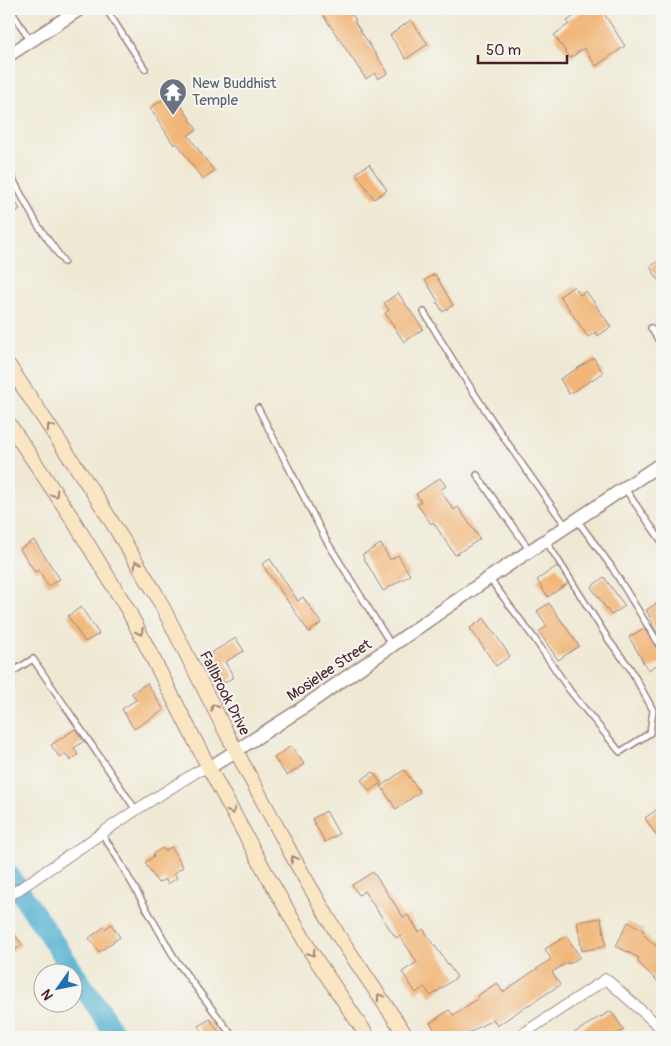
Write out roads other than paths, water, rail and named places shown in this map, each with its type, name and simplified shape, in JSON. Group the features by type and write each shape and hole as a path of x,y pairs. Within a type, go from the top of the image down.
{"main road":[{"name":"Fallbrook Drive","path":"9,366 97,498 156,594 294,859 338,935 407,1037"},
{"path":"9,424 70,516 128,610 266,875 311,952 368,1037"}],"street":[{"path":"9,55 80,9"},
{"name":"Mosielee Street","path":"9,896 136,810 198,771 209,768 392,647 490,578 662,463"},
{"path":"518,1037 606,979 662,1029"}],"lane":[{"path":"10,9 31,41"},
{"path":"106,9 145,69"},
{"path":"9,172 37,224 64,262"},
{"path":"424,312 506,440 572,523 611,566 662,649"},
{"path":"652,328 662,346"},
{"path":"258,408 326,540 392,647"},
{"path":"477,475 530,552"},
{"path":"624,488 662,542"},
{"path":"490,578 570,691 620,752 650,733 653,710 630,668 610,642 546,541"},
{"path":"9,674 34,659 136,810"},
{"path":"102,833 175,959 233,1037"}],"waterway":[{"path":"9,875 117,1037"}],"place":[{"name":"New Buddhist Temple","path":"173,116"}]}
